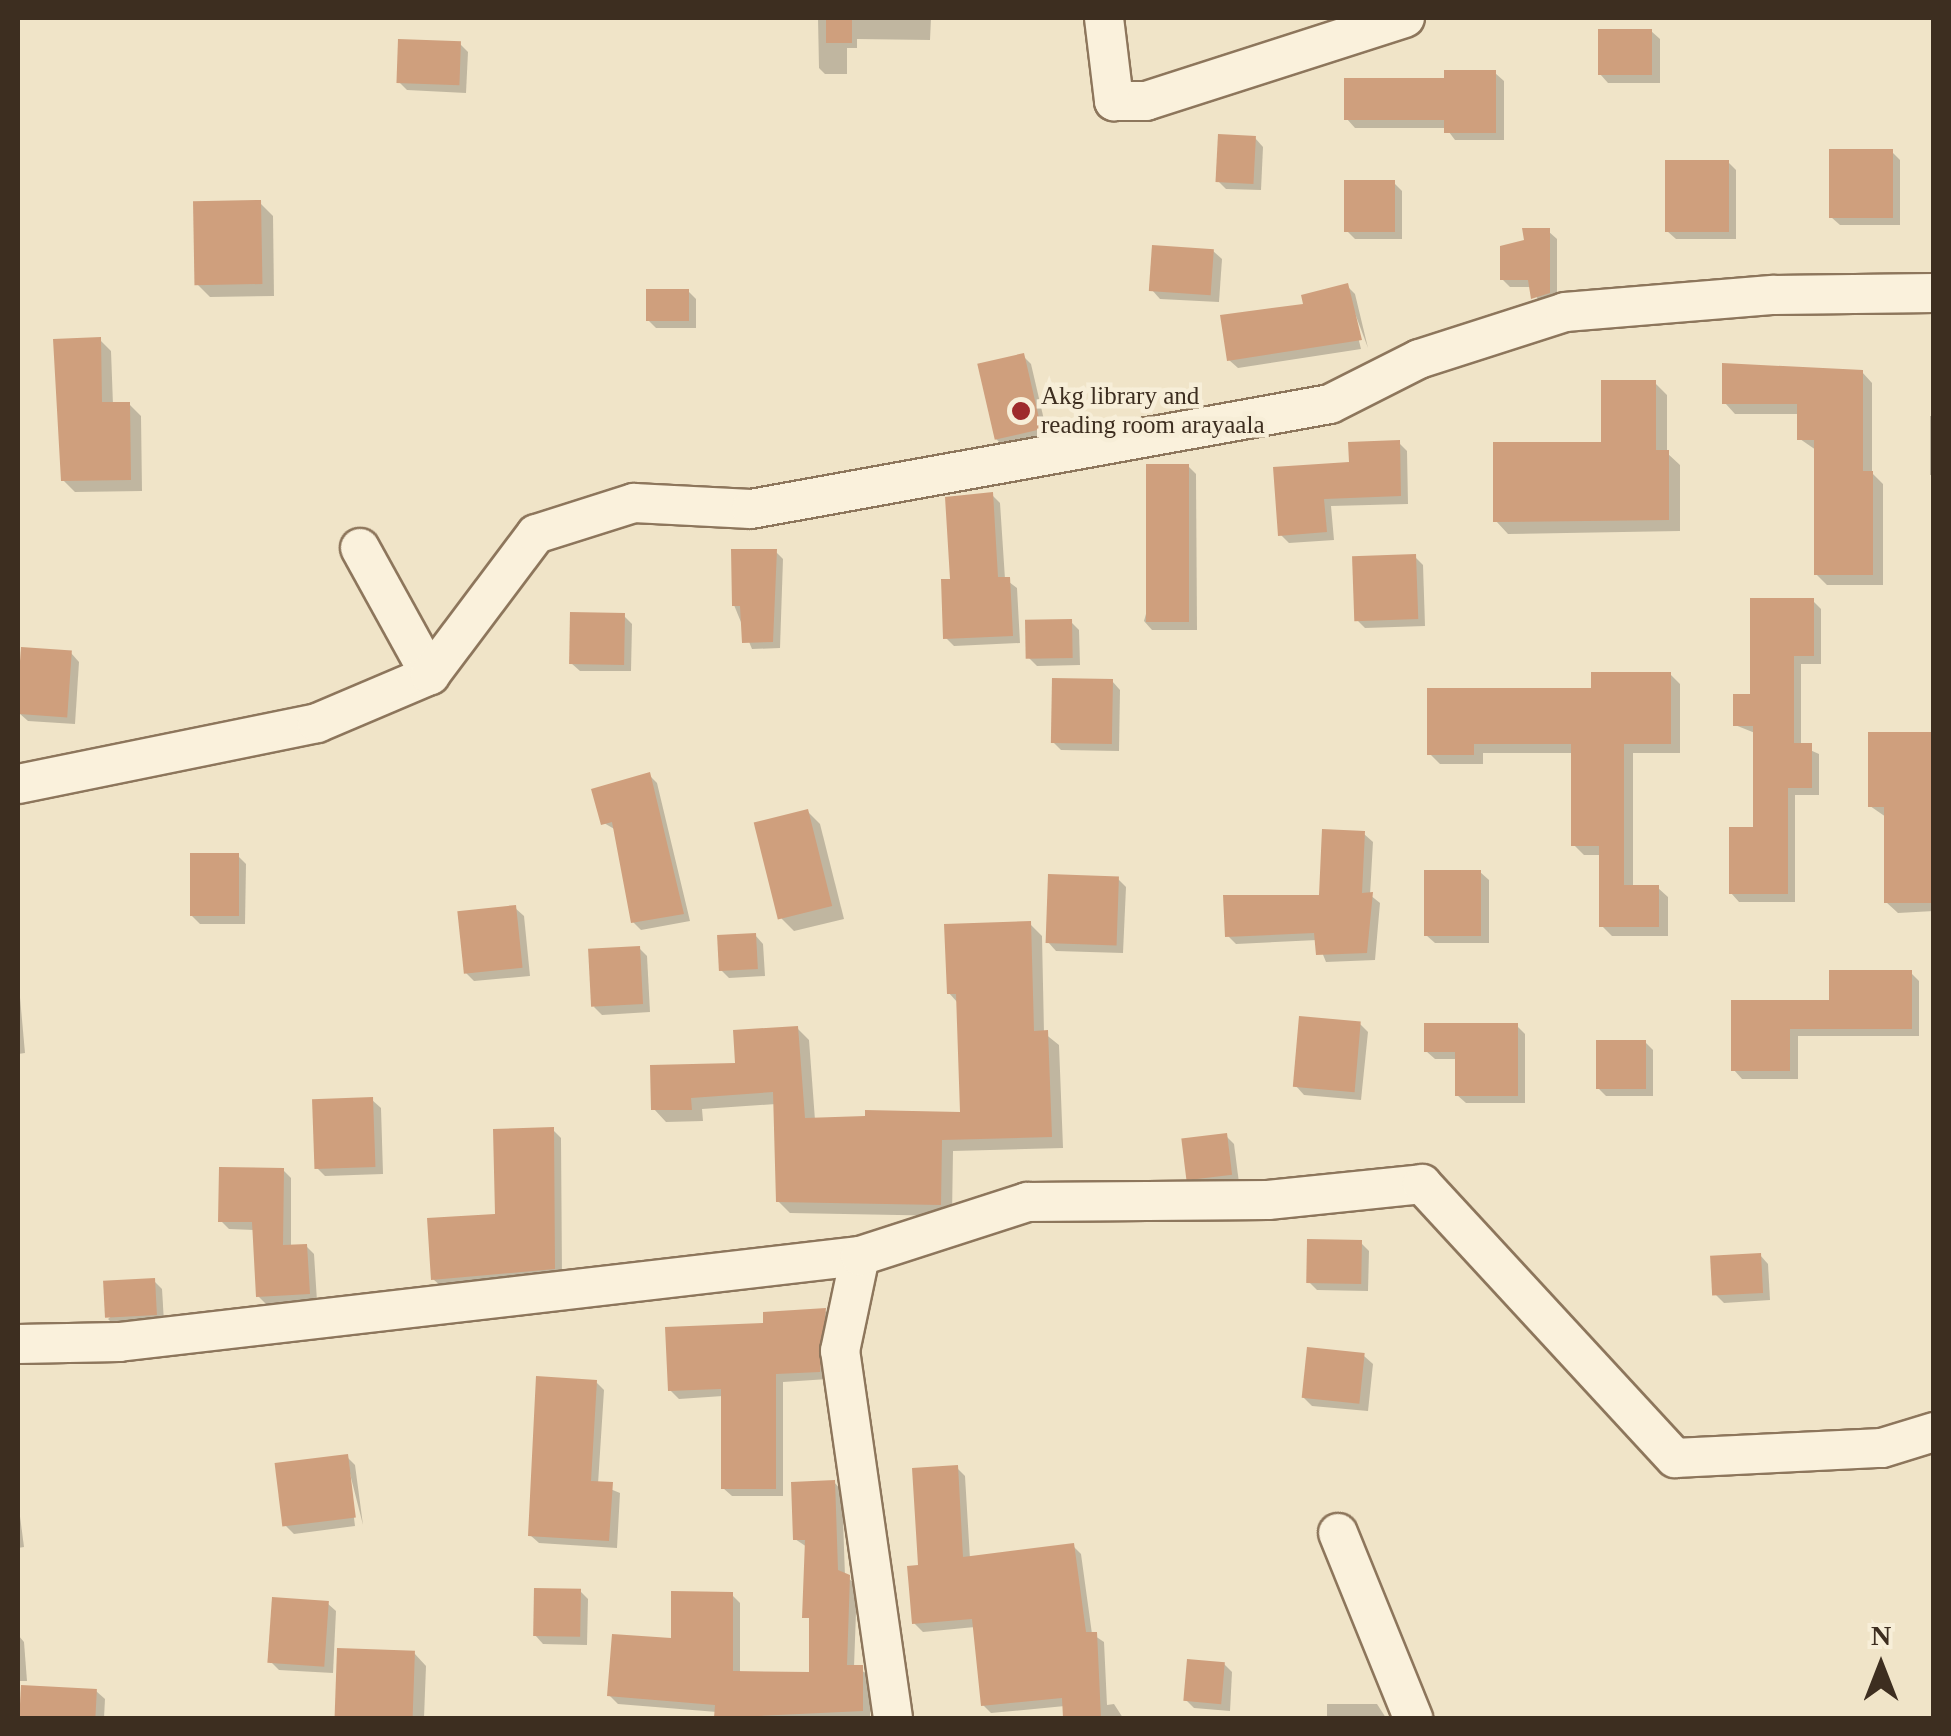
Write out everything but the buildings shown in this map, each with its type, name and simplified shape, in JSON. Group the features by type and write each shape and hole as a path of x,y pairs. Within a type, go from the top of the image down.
{"street":[{"path":"1104,18 1114,101 1146,101 1405,18"},
{"path":"18,784 317,723 430,674 536,534 634,503 751,509 1330,404 1419,358 1565,312 1774,295 1934,293"},
{"path":"360,548 430,674"},
{"path":"18,1344 118,1342 860,1256 1027,1202 1268,1200 1422,1184 1674,1458 1882,1448 1934,1432"},
{"path":"860,1256 840,1351 892,1718"},
{"path":"1338,1532 1413,1718"}],"place":[{"name":"Akg library and reading room arayaala","path":"1021,411"}]}
